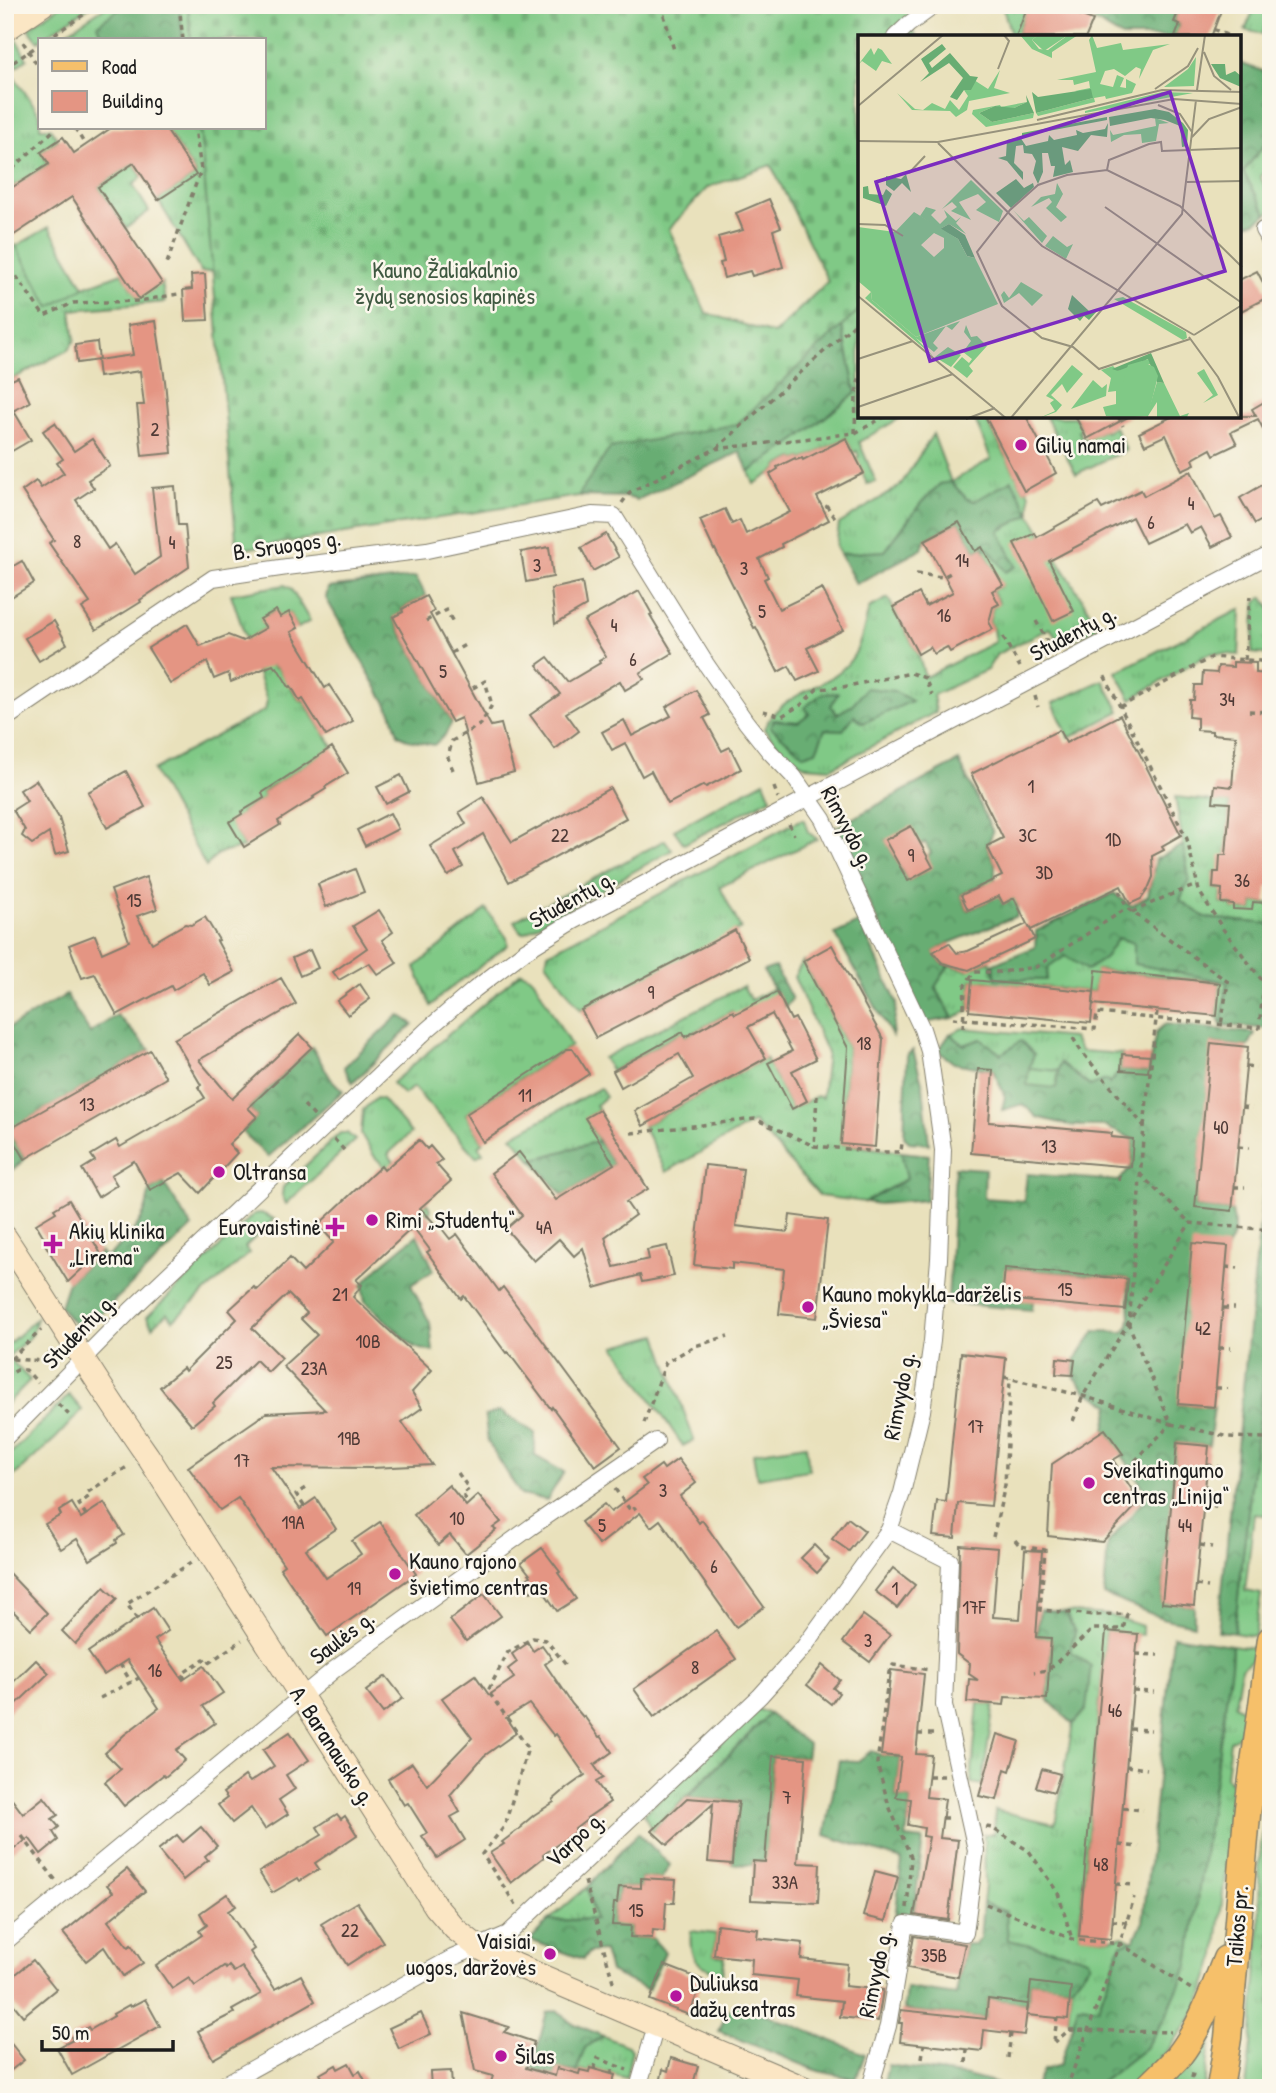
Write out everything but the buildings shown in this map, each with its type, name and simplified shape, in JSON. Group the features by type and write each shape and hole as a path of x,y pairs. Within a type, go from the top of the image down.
{"main road":[{"name":"Taikos pr.","path":"1220,2088 1228,2038 1247,1815 1271,1639"},
{"path":"1147,2088 1179,2056 1191,2038 1236,1931"}],"street":[{"path":"5,30 42,5"},
{"path":"897,35 935,5"},
{"name":"B. Sruogos g.","path":"5,719 213,578 287,566 427,550 592,515 614,516"},
{"name":"Rimvydo g.","path":"614,516 730,699 769,751 794,777 823,819 922,1029 929,1051 943,1150 939,1259 932,1341 922,1411 902,1493 889,1531 950,1561 944,1705 976,1850 965,1933 905,1924 888,2026 870,2088"},
{"name":"Studentų g.","path":"5,1438 131,1310 428,1029 525,951 572,922 1271,554"},
{"name":"A. Baranausko g.","path":"5,1237 436,1908 455,1930 478,1947 503,1960 804,2088"},
{"name":"Saulės g.","path":"5,1942 301,1696 446,1589 656,1441"},
{"name":"Varpo g.","path":"218,2088 452,1958 508,1934 760,1696 804,1647 889,1531"},
{"path":"640,2082 656,2026"}],"path":[{"path":"49,38 98,5"},
{"path":"179,5 183,38"},
{"path":"661,5 674,50"},
{"path":"1213,29 1226,35"},
{"path":"5,68 38,45"},
{"path":"5,176 54,130"},
{"path":"76,130 85,145"},
{"path":"167,262 201,170 195,130"},
{"path":"5,260 44,317 73,303 139,301 178,293"},
{"path":"614,516 630,492 715,449 858,320"},
{"path":"855,433 858,380"},
{"path":"715,449 855,433 882,418"},
{"path":"1119,418 1123,426"},
{"path":"826,505 836,519"},
{"path":"916,574 943,577 952,572"},
{"path":"1266,588 1271,596"},
{"path":"1245,660 1250,596"},
{"path":"425,621 446,610 453,622"},
{"path":"1036,621 1047,641"},
{"path":"1003,637 1014,657"},
{"path":"451,653 466,645"},
{"path":"1120,707 1212,657 1271,662"},
{"path":"763,711 782,716 802,705 817,689 843,687 911,673 925,678 932,695"},
{"path":"1103,673 1187,839 1199,891 1223,929 1264,983"},
{"path":"453,770 448,758 452,741 481,724 492,705 485,681 471,689"},
{"path":"1249,711 1266,712 1271,691"},
{"path":"1132,912 1197,886"},
{"path":"1119,891 1127,908 1228,982 1221,1025"},
{"path":"963,1028 965,985 974,972 1001,972 1036,967 1127,908"},
{"path":"953,1018 1095,1029 1097,1013 1259,1028 1271,908"},
{"path":"1112,1014 1113,1006"},
{"path":"1157,1011 1144,1126 1129,1325 1171,1424"},
{"path":"1073,1038 1144,1126"},
{"path":"1246,1066 1256,1067"},
{"path":"814,1146 817,1096"},
{"path":"1242,1107 1252,1108"},
{"path":"632,1133 755,1119 814,1146 901,1152 902,1143"},
{"path":"1238,1147 1249,1148"},
{"path":"1119,1181 1120,1174"},
{"path":"1140,1174 1190,1223 1271,1230"},
{"path":"1234,1187 1245,1187"},
{"path":"1073,1421 1083,1396 1190,1223"},
{"path":"1226,1267 1238,1268"},
{"path":"1223,1308 1235,1308"},
{"path":"5,1365 44,1327"},
{"path":"644,1423 666,1362 695,1346 728,1336"},
{"path":"1219,1348 1231,1348"},
{"path":"11,1359 44,1361"},
{"path":"1004,1377 1083,1396 1171,1424 1229,1437 1269,1437"},
{"path":"993,1537 1005,1485 1010,1378"},
{"path":"1216,1388 1227,1388"},
{"path":"1130,1466 1171,1424"},
{"path":"86,1515 79,1504 147,1455"},
{"path":"1207,1465 1220,1467"},
{"path":"458,1473 469,1489 462,1494 469,1503"},
{"path":"606,1476 631,1511 636,1507"},
{"path":"304,1506 296,1494 307,1488"},
{"path":"1203,1506 1216,1507"},
{"path":"1015,1540 1020,1546 1045,1550 1040,1610 1094,1615 1127,1614 1123,1629 1093,1629 1048,1670 1034,1672"},
{"path":"1200,1545 1212,1547"},
{"path":"136,1619 127,1604 209,1551"},
{"path":"1196,1585 1208,1587"},
{"path":"185,1679 182,1674 204,1659 207,1664 258,1629"},
{"path":"525,1918 482,1854 504,1827 528,1748 488,1691 508,1652 533,1637 546,1640 566,1665"},
{"path":"1136,1654 1158,1655"},
{"path":"120,1664 131,1682"},
{"path":"905,1924 911,1857 889,1806 877,1763 889,1672 893,1665 945,1671"},
{"path":"100,1698 139,1678"},
{"path":"1133,1691 1154,1692"},
{"path":"1130,1729 1151,1730"},
{"path":"1126,1766 1147,1769"},
{"path":"929,1776 950,1777"},
{"path":"1122,1808 1143,1810"},
{"path":"971,1823 992,1828 1029,1851 1058,1893 1072,1939"},
{"path":"22,1836 65,1892"},
{"path":"1119,1845 1139,1847"},
{"path":"581,1866 622,2011"},
{"path":"1116,1884 1135,1885"},
{"path":"1067,2088 1121,1944 1134,1897"},
{"path":"969,1900 1072,1939 1121,1944 1191,1989"},
{"path":"1112,1921 1127,1922"},
{"path":"1057,2018 1054,2043 1069,2030 1173,2032"},
{"path":"1008,2058 1011,2034"},
{"path":"922,2058 924,2045"},
{"path":"966,2063 967,2050"},
{"path":"594,2069 598,2058 640,2082"},
{"path":"611,2074 614,2065"}],"green space":[{"path":"62,5 92,5 42,38 38,38 38,41 28,28"},
{"path":"108,5 125,5 98,25 103,38 58,38"},
{"path":"125,5 179,5 183,38 103,38 97,25"},
{"path":"179,5 188,5 191,38 183,38"},
{"name":"Kauno Žaliakalnio žydų senosios kapinės","path":"188,5 918,5 912,11 909,24 916,35 858,35 858,311 737,424 610,448 578,496 237,550 200,130 266,130 266,38 191,38","holes":["771,165 828,281 774,334 706,313 669,229 708,187"]},
{"path":"1002,5 1028,5 1017,35 1011,35"},
{"path":"1100,5 1181,5 1174,22 1180,24 1177,35 1119,35 1093,20"},
{"path":"1256,5 1271,5 1263,34 1245,30"},
{"path":"15,37 27,59 10,71 38,111 38,130 51,130 58,140 41,152 49,164 5,192 5,43"},
{"path":"1241,64 1271,74 1271,136 1243,172 1267,214 1255,222 1241,225"},
{"path":"166,130 200,130 213,271 201,272 158,200 196,175"},
{"path":"1271,136 1271,170 1260,176 1271,198 1271,211 1267,214 1243,172"},
{"path":"134,163 142,177 133,185 149,211 126,228 98,187"},
{"path":"49,227 84,287 50,307 16,246"},
{"path":"5,244 16,246 50,307 84,287 122,273 139,298 162,283 165,302 71,310 75,340 68,350 5,383"},
{"path":"858,311 858,418 900,418 859,442 876,482 867,484 856,458 859,456 857,451 853,453 846,438 803,460 794,458 777,466 778,469 754,484 749,472 796,440 856,393 842,326"},
{"path":"842,326 856,393 796,440 749,472 740,452 637,500 626,497 578,496 610,448 737,424"},
{"path":"974,418 986,418 1024,490 1027,489 1030,495 1030,514 1098,625 1096,628 1065,644 1060,642 1050,628 997,654 987,670 933,695 936,712 831,768 806,766 789,758 764,729 771,716 782,706 845,667 859,644 869,608 888,598 918,654 925,677 995,642 989,622 993,607 999,603 992,591 1002,585 982,547 989,549 1006,571 975,501 967,499 951,482 991,459","holes":["867,688 843,730 825,729 816,750 774,720 798,722 809,714 831,706 837,714 851,706"]},
{"path":"1047,418 1076,418 1082,429 1079,431 1083,440 1115,427 1126,450 1076,474"},
{"path":"933,434 951,482 940,484 921,503 885,551 840,554 836,547 839,524 900,486"},
{"path":"1012,480 1030,514 999,531 1016,566 1006,572 989,549 982,547 975,551 959,522 925,540 922,549 856,584 840,554 885,551 921,503 940,484 951,482 967,499 975,501"},
{"path":"416,577 426,596 402,609 403,612 393,618 452,722 445,735 434,745 408,740 398,734 391,712 326,598 328,588"},
{"path":"285,585 291,589 310,621 298,628 289,612 280,617 275,610 261,619 266,628 254,635 274,668 277,667 300,701 303,700 333,747 262,793 264,798 230,822 244,847 217,854 206,867 153,770 265,710 267,701 231,594"},
{"path":"1263,597 1271,608 1271,655 1252,653 1256,602"},
{"path":"1241,609 1239,655 1210,653 1131,699 1116,672"},
{"path":"1103,680 1120,711 1069,738 1053,703"},
{"path":"866,688 894,691 912,701 863,723 854,716 843,730 825,729 816,751 804,755 770,727 774,720 798,722 809,714 805,707 822,694 838,693 831,706 837,714 851,706"},
{"path":"959,761 993,832 987,846 995,862 995,887 1003,903 1017,896 1017,916 949,943 934,952 942,963 949,965 935,987 953,1018 924,1023 835,828","holes":["886,840 921,845 925,842 931,853 926,856 932,867 908,881","985,883 993,899 968,910 961,895"]},
{"path":"764,781 771,798 684,844 674,830"},
{"path":"1175,797 1230,803 1226,855 1219,872 1214,872 1213,888 1222,889 1221,903 1233,904 1233,909 1252,910 1253,902 1271,904 1270,924 1206,918 1180,900 1189,879"},
{"path":"804,820 808,832 817,839 720,887 741,929 581,1010 546,962 548,953"},
{"path":"665,840 672,850 524,933 514,921"},
{"path":"1183,845 1189,879 1180,900 1206,918 1270,924 1271,1029 1221,1025 1227,982 1134,964 1134,943 1118,938 1104,959 1087,970 1065,956 1048,968 1046,980 996,979 993,964 1035,947 1036,931 1114,893 1131,906 1148,896 1156,859"},
{"path":"486,909 507,938 508,945 431,1006 415,967"},
{"path":"860,922 897,1003 892,1036 835,934"},
{"path":"1117,938 1135,943 1135,964 1228,982 1221,1025 1217,1016 1220,982 1097,970 1094,992 972,980 969,1011 953,1018 935,987 949,965 967,970 990,961 996,979 1046,980 1047,968 1065,956 1104,959"},
{"path":"803,961 848,1048 841,1144 901,1152 907,1178 865,1202 820,1196 754,1122 666,1172 643,1126 766,1058 792,1109 817,1096 822,1098 827,1053 794,977"},
{"path":"775,967 792,999 785,1007 763,971"},
{"path":"521,972 534,980 571,1046 466,1114 483,1142 478,1146 483,1153 476,1157 413,1087 404,1095 392,1083"},
{"path":"743,986 751,1000 772,989 777,992 741,1025 732,1011 685,1037 682,1032 612,1071 603,1058"},
{"path":"66,995 90,1033 117,1015 150,1050 9,1130 25,1159 5,1176 5,1030"},
{"path":"399,1015 413,1024 353,1083 344,1067"},
{"path":"1165,1024 1255,1033 1248,1047 1212,1043 1195,1207 1232,1211 1234,1233 1178,1404 1214,1407 1209,1446 1177,1443 1162,1602 1194,1606 1194,1625 1162,1618 1104,1595 1108,1543 1148,1495 1105,1429 1110,1405 1086,1391 1073,1375 1075,1360 1095,1331 1124,1332 1129,1325 1128,1279 1006,1268 1033,1301 1032,1310 948,1303 955,1167 985,1169 984,1198 1024,1201 1027,1174 1119,1181 1131,1167 1133,1139 1104,1126 1072,1126 1037,1117 1023,1104 1002,1110 1005,1096 993,1070 954,1063 938,1051 950,1034 964,1045 981,1039 1001,1054 1021,1041 1034,1054 1029,1068 1056,1087 1060,1063 1090,1086 1106,1080 1109,1084 1121,1070 1148,1072 1156,1032"},
{"path":"963,1028 1073,1038 1081,1051 1122,1054 1121,1070 1109,1084 1105,1081 1090,1086 1061,1063 1058,1071 1029,1068 1034,1054 1001,1055 981,1039 964,1045 950,1034"},
{"path":"312,1047 331,1079 343,1091 268,1157 242,1132 257,1117 248,1108"},
{"path":"913,1050 923,1086 929,1144 909,1142 904,1136 907,1055"},
{"path":"1029,1068 1058,1071 1056,1088 1027,1085"},
{"path":"600,1088 606,1097 596,1105 599,1110 586,1118 599,1141 532,1160 512,1136"},
{"path":"376,1098 382,1099 411,1133 388,1154 431,1209 429,1214 374,1156 361,1134 363,1110"},
{"path":"1271,1114 1271,1312 1234,1633 1218,1631"},
{"path":"340,1133 347,1133 355,1140 286,1204 282,1195 283,1187"},
{"path":"599,1141 614,1164 563,1196 532,1160"},
{"path":"901,1152 929,1155 926,1200 879,1204 865,1202 907,1179"},
{"path":"163,1182 192,1227 90,1324 85,1327 77,1325 60,1306 68,1282 100,1252 106,1258 133,1232 146,1207 150,1190"},
{"path":"261,1213 274,1219 245,1247 250,1253 173,1320 167,1313 152,1327 147,1317 254,1214"},
{"path":"417,1235 434,1270 411,1285 430,1323 433,1352 414,1347 365,1301 362,1285 383,1263"},
{"path":"1271,1312 1271,1452 1267,1481 1271,1485 1271,1516 1254,1514 1245,1591 1261,1594 1255,1635 1252,1636 1234,1633"},
{"path":"37,1318 32,1335 8,1357 30,1380 5,1406 5,1347"},
{"path":"657,1335 694,1440 683,1446 615,1346"},
{"path":"69,1395 82,1410 56,1438 5,1484 5,1459"},
{"path":"500,1411 535,1433 535,1456 564,1472 547,1500 521,1495 488,1442 485,1416"},
{"path":"806,1445 809,1470 757,1478 753,1453"},
{"path":"1040,1610 1065,1612 1075,1632 1070,1651 1091,1666 1086,1709 1073,1724 1047,1699 1051,1639 1036,1637"},
{"path":"1065,1612 1109,1615 1142,1626 1142,1635 1106,1631 1079,1935 1111,1939 1123,1936 1133,1941 1121,1944 1098,2008 1079,2006 1073,2024 1068,2019 1071,1987 1090,1964 1079,1956 1007,1940 1006,1912 983,1903 984,1834 994,1834 995,1810 1055,1824 1073,1724 1086,1709 1070,1651 1075,1632"},
{"path":"1173,1636 1232,1645 1188,1965 1166,2016 1145,2048 1091,2088 1034,2088 1043,2070 1060,2065 1078,2006 1098,2008 1121,1944 1133,1941 1143,1922"},
{"path":"1232,1645 1253,1648 1251,1661 1241,1668 1235,1705 1244,1711 1240,1735 1230,1741 1226,1777 1235,1785 1216,1955 1198,2009 1140,2088 1091,2088 1108,2077 1231,1666"},
{"path":"978,1703 994,1704 982,1785 971,1783"},
{"path":"758,1709 769,1714 652,1831 644,1814"},
{"path":"769,1714 808,1744 806,1758 773,1756 766,1862 753,1861 753,1865 732,1864 738,1802 687,1798"},
{"path":"871,1751 901,1757 896,1797 911,1799 906,1838 923,1840 913,1918 895,1918 902,1860 825,1835 839,1760 858,1761"},
{"path":"1271,1755 1271,2088 1246,2088 1260,1924 1259,1864"},
{"path":"638,1833 670,1865 661,1879 641,1878 641,1888 619,1887 612,1924 631,1926 630,1937 652,1938 665,1952 648,1990 610,1972 604,1951 589,1952 583,1959 530,1940 548,1921 595,1919 587,1887"},
{"path":"587,1887 596,1919 548,1921"},
{"path":"983,1903 1006,1912 1008,1940 1079,1956 1088,1959 1090,1964 1071,1987 1031,1982 1028,2004 988,1999 986,2019 904,2010 906,1988 956,1995 965,1944 975,1944 980,1938"},
{"path":"691,1931 716,1934 714,1955 725,1957 722,1975 696,1960 691,1949"},
{"path":"738,2003 865,2054 856,2079 818,2071 719,2031 727,2012"},
{"path":"557,2010 570,2022 603,2036 585,2048 576,2072 558,2069 555,2076 532,2069 547,2012"},
{"path":"1214,2015 1204,2088 1161,2088"},
{"path":"603,2036 632,2050 626,2078 590,2068 589,2072 576,2072 585,2048"},
{"path":"888,2065 967,2076 1012,2088 883,2088"}],"place":[{"name":"Gilių namai","path":"1021,445"},
{"name":"Oltransa","path":"219,1172"},
{"name":"Rimi „Studentų“","path":"372,1220"},
{"name":"Eurovaistinė","path":"335,1227"},
{"name":"Akių klinika „Lirema“","path":"53,1244"},
{"name":"Kauno mokykla-darželis „Šviesa“","path":"808,1307"},
{"name":"Sveikatingumo centras „Linija“","path":"1089,1483"},
{"name":"Kauno rajono švietimo centras","path":"395,1574"},
{"name":"Vaisiai, uogos, daržovės","path":"550,1954"},
{"name":"Duliuksa dažų centras","path":"676,1996"},
{"name":"Šilas","path":"501,2056"}]}
